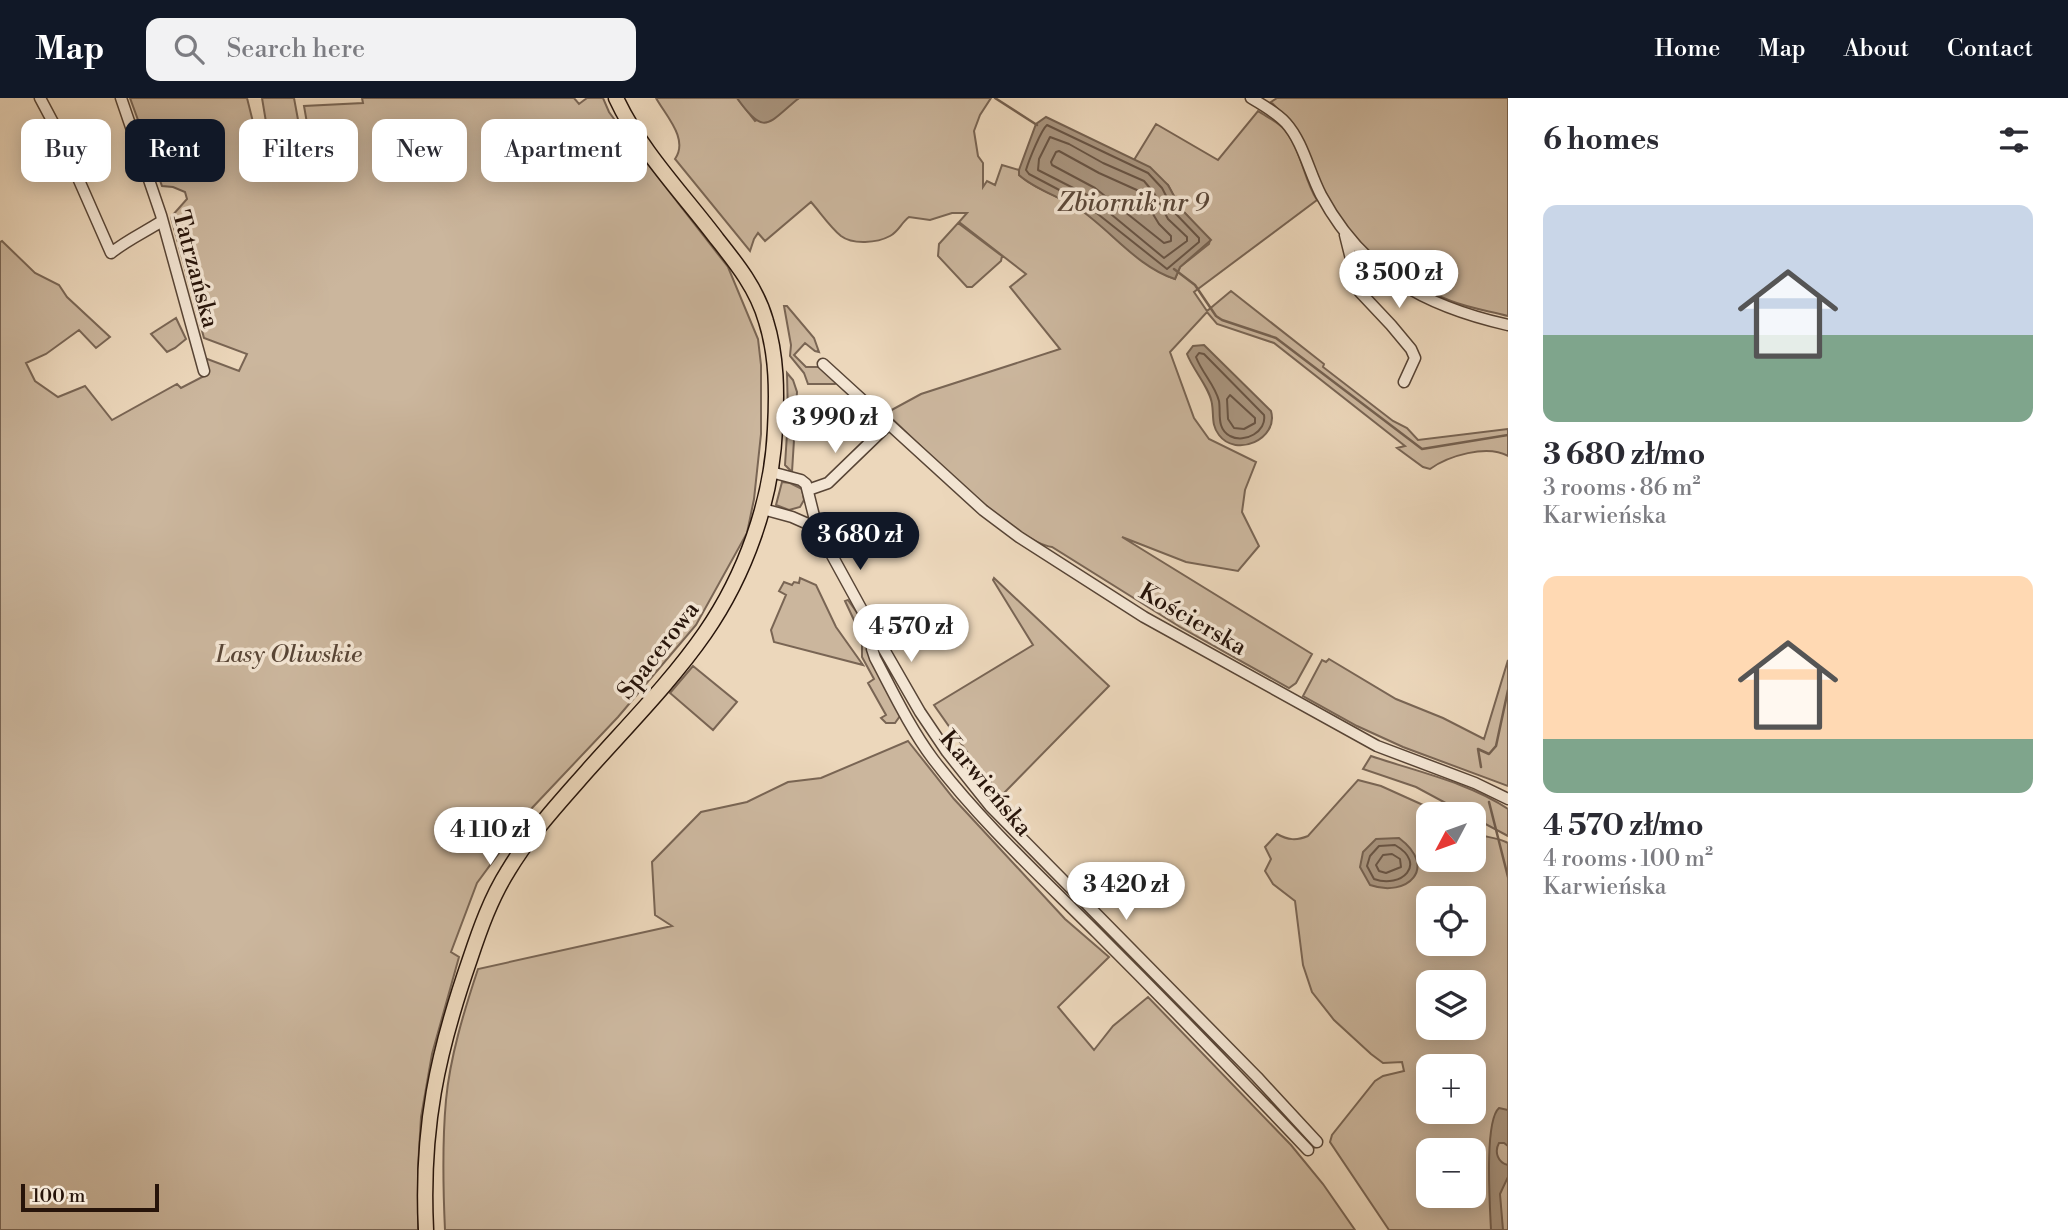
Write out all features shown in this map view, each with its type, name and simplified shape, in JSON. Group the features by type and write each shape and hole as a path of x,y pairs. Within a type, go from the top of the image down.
{"main road":[{"name":"Spacerowa","path":"426,1230 426,1152 432,1094 454,1003 493,897 506,873 547,817 704,634 732,586 763,509 771,472 777,393 768,324 761,306 741,269 640,139 616,98"}],"street":[{"path":"40,98 111,253 124,242 162,221"},
{"name":"Tatrzańska","path":"121,98 162,221 204,371"},
{"path":"1251,98 1288,125 1320,192 1344,233 1365,257 1395,281 1467,314 1508,325"},
{"path":"1344,233 1359,291 1391,325 1415,358 1404,383"},
{"name":"Kościerska","path":"822,364 999,523 1144,617 1373,744 1475,783 1508,799"},
{"path":"771,472 801,480 808,490 828,483 888,425"},
{"name":"Karwieńska","path":"808,490 817,528 874,632 872,649 875,658 932,758 1011,846 1312,1146"},
{"path":"792,517 810,505"},
{"path":"763,509 817,528"}],"green space":[{"name":"Lasy Oliwskie","path":"130,98 247,98 252,119 239,119 239,182 358,182 358,119 306,119 304,106 363,103 362,98 574,98 579,104 587,98 603,98 614,119 481,119 481,182 647,182 647,163 728,267 758,339 761,365 761,434 754,499 747,533 696,625 618,717 532,808 477,883 451,952 459,957 432,1054 421,1117 418,1230 0,1230 0,242 35,273 59,285 67,297 110,337 96,348 79,330 46,354 26,363 35,381 58,397 85,386 112,420 177,384 181,388 208,374 202,357 239,371 247,354 204,338 171,217 187,199 185,192 162,186 161,182 225,182 225,119 138,119"},
{"path":"262,98 294,98 298,119 266,119"},
{"path":"656,98 737,98 755,121 799,98 991,98 974,131 978,156 983,163 983,187 987,181 995,185 1002,165 1019,170 1019,175 1026,181 1082,210 1138,258 1175,279 1180,267 1209,244 1210,240 1181,209 1168,185 1134,160 1156,124 1218,160 1258,111 1279,124 1291,138 1317,200 1194,292 1207,311 1231,291 1324,364 1323,367 1393,421 1407,428 1418,440 1508,429 1508,456 1479,451 1457,456 1430,469 1423,467 1397,448 1405,446 1274,343 1217,324 1207,312 1170,352 1194,418 1209,439 1256,462 1245,490 1242,512 1259,546 1238,571 1186,562 1122,537 1312,654 1296,683 1289,688 1180,627 1052,547 1015,528 942,467 886,413 921,394 1060,349 1010,287 1026,274 959,222 967,213 952,213 930,220 909,217 890,236 858,242 841,236 811,202 765,241 758,233 750,251 675,159 679,151 678,136"},
{"path":"1277,98 1508,98 1508,316 1429,292 1392,270 1360,243 1334,209 1296,132 1271,102"},
{"path":"958,223 1002,256 1001,261 972,287 967,287 938,256 939,244"},
{"path":"784,306 787,306 814,338 819,352 805,343 794,355 806,367 819,367 837,382 835,384 808,384 804,373 790,356 791,345"},
{"path":"176,318 186,339 167,352 151,334"},
{"path":"787,373 797,392 792,472 785,465"},
{"path":"782,482 802,489 804,500 800,507 789,510 776,505"},
{"path":"800,578 816,585 836,627 863,665 774,642 771,630 786,595 779,591 784,582 792,585 794,582 799,583"},
{"path":"994,578 1109,686 1002,795 979,769 934,705 1033,645"},
{"path":"848,600 865,624 868,647 900,716 895,723 886,723 881,718 886,715 868,683 874,679 862,657 862,637 845,601"},
{"path":"1329,659 1396,699 1443,718 1484,739 1508,660 1508,786 1403,747 1357,726 1303,696 1322,660 1326,662"},
{"path":"693,666 737,702 713,730 670,693"},
{"path":"908,741 954,799 1065,919 1109,957 1058,1007 1094,1050 1113,1026 1148,997 1291,1145 1323,1184 1355,1230 445,1230 443,1149 448,1084 458,1034 478,969 672,926 655,915 652,862 701,812 747,802 788,782 821,778"},
{"path":"1371,756 1477,792 1508,809 1508,836 1486,824 1486,802 1444,802 1416,787 1363,769"},
{"path":"1358,780 1381,786 1416,802 1416,872 1486,872 1486,836 1508,843 1508,1230 1389,1230 1330,1142 1332,1135 1375,1081 1383,1076 1404,1071 1402,1062 1383,1063 1371,1054 1334,1020 1312,992 1303,965 1295,901 1273,884 1265,871 1271,859 1265,847 1277,834 1285,838 1300,839 1308,836"}],"water":[{"path":"737,98 799,98 773,120 761,122 746,111"},
{"name":"Zbiornik nr 9","path":"1046,117 1150,167 1168,185 1181,209 1211,240 1180,267 1175,279 1150,267 1082,211 1019,175 1036,124"},
{"path":"1204,345 1271,411 1272,421 1263,437 1245,445 1235,445 1226,442 1216,431 1211,398 1187,354 1193,346"},
{"path":"1399,838 1411,849 1416,858 1416,871 1406,884 1384,888 1370,885 1360,867 1363,852 1376,839"},
{"path":"1499,1108 1508,1110 1508,1146 1499,1143 1497,1153 1499,1160 1508,1165 1508,1177 1500,1194 1503,1230 1491,1230 1491,1129"}],"waterway":[{"path":"995,98 1037,125"},
{"path":"1174,269 1195,285 1216,316 1276,338 1422,449 1508,435"},
{"path":"1481,767 1478,749 1489,754 1496,746 1508,690"},
{"path":"1489,802 1508,877"}]}
